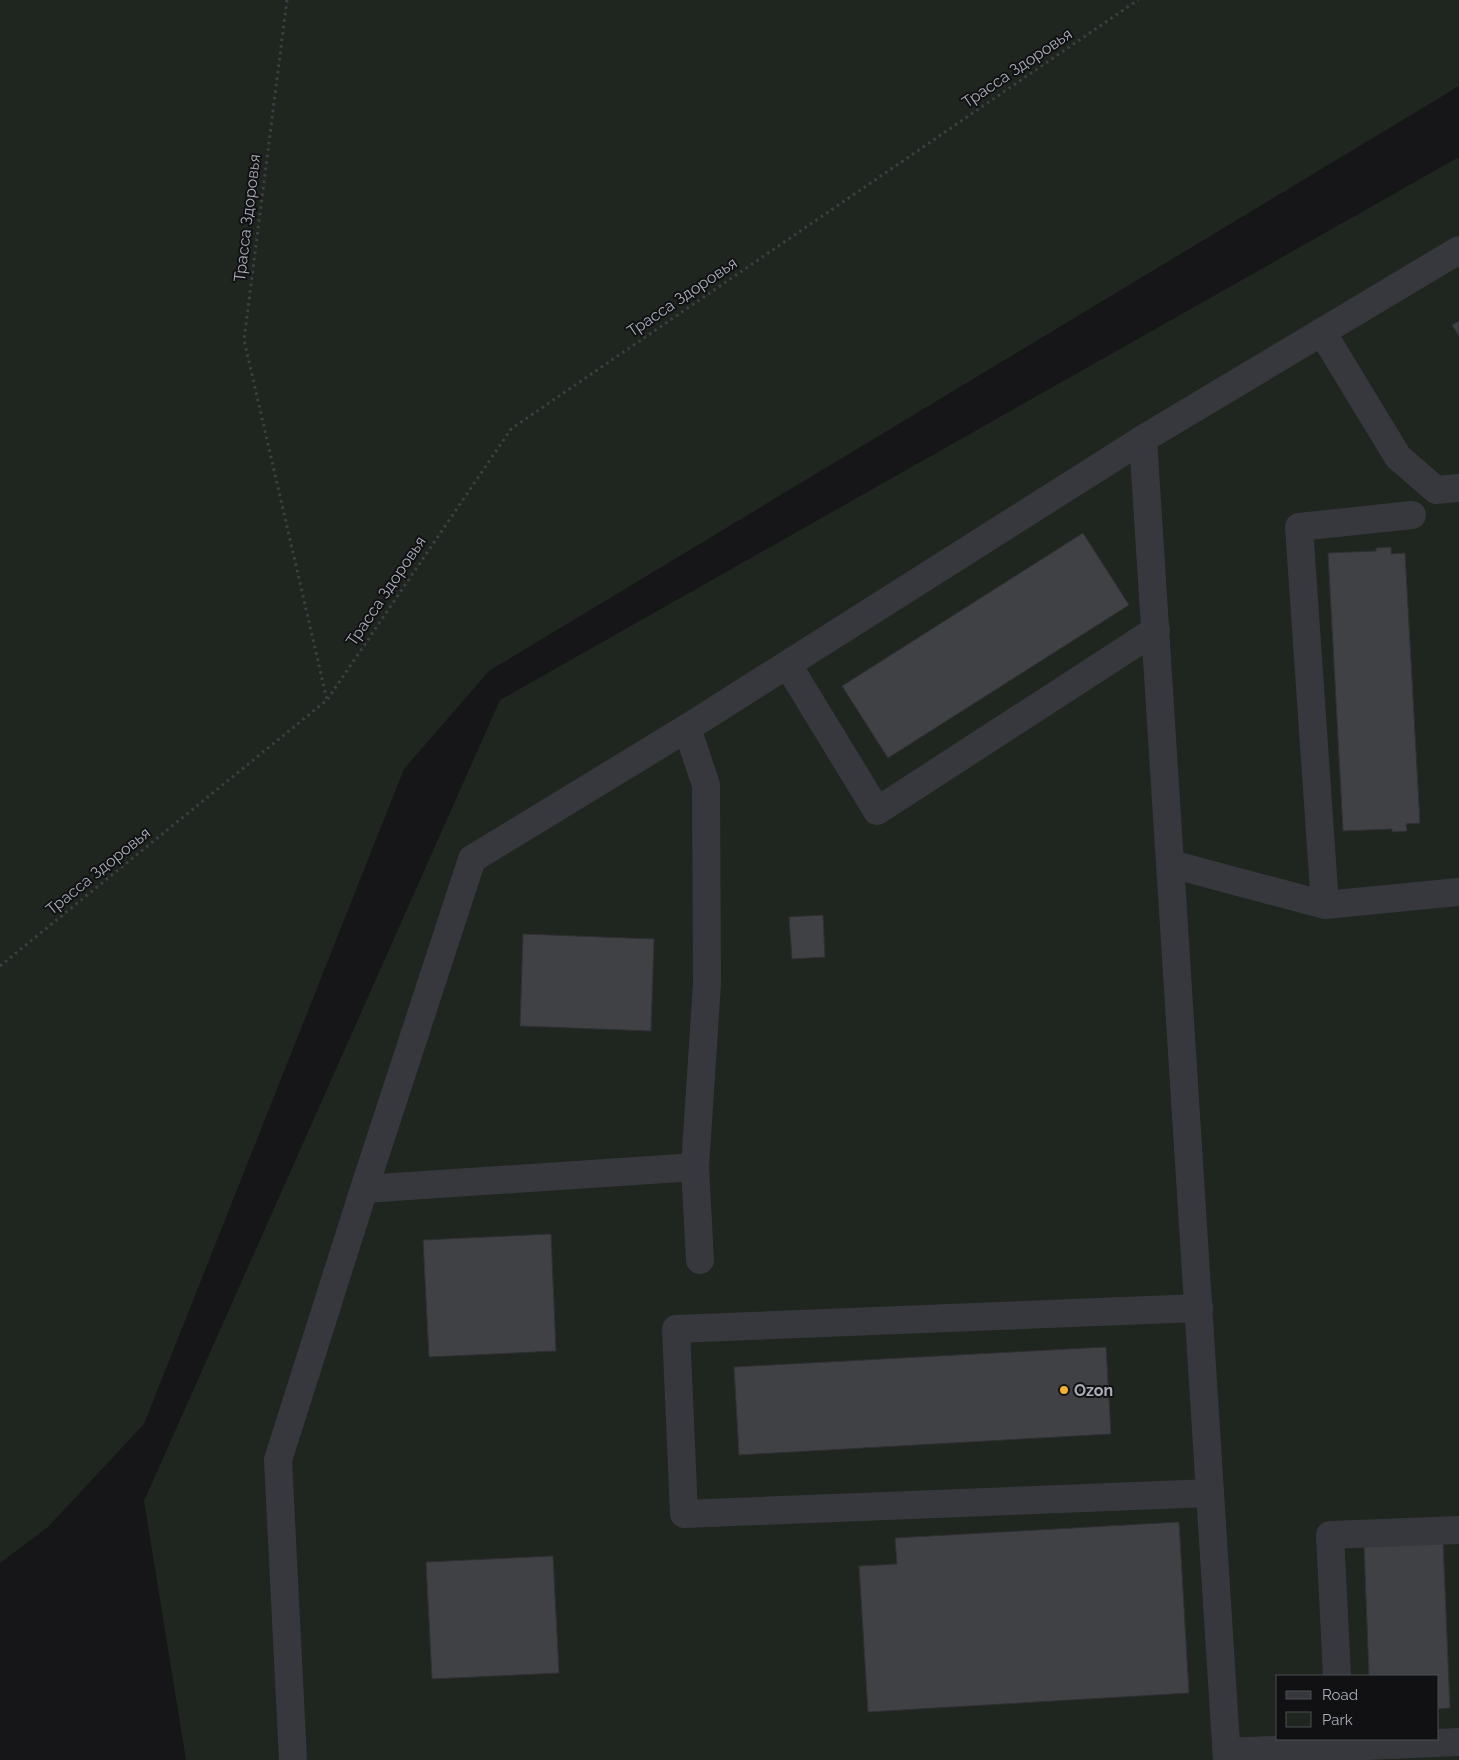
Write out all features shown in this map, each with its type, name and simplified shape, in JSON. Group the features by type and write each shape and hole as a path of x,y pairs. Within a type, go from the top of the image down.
{"lane":[{"path":"293,1760 278,1460 472,859 788,665 1144,439 1459,250"},
{"path":"1322,332 1398,457 1436,490 1459,488"},
{"path":"1144,439 1227,1756 1340,1743 1459,1742"},
{"path":"1325,905 1299,527 1412,515"},
{"path":"788,665 877,812 1156,630"},
{"path":"687,728 706,785 707,984 695,1167 700,1260"},
{"path":"1170,864 1325,905 1459,892"},
{"path":"364,1189 695,1167"},
{"path":"1199,1308 676,1329 684,1514 1210,1492"},
{"path":"1337,1675 1330,1535 1459,1530"}],"path":[{"name":"Трасса Здоровья","path":"287,0 244,340 327,700"},
{"name":"Трасса Здоровья","path":"0,966 327,700 511,430 1138,0"}],"green space":[{"path":"0,0 1459,0 1459,86 489,671 404,769 144,1424 48,1527 0,1563"},
{"path":"1459,157 1459,1760 186,1760 144,1501 500,700"}],"building":[{"path":"1459,321 1459,336 1452,325"},
{"path":"1083,533 1129,605 888,758 842,686"},
{"path":"1391,547 1391,554 1405,553 1420,823 1406,824 1407,831 1392,832 1392,829 1343,831 1328,553 1376,551 1376,548"},
{"path":"823,915 825,957 792,959 789,917"},
{"path":"523,934 654,939 651,1031 520,1026"},
{"path":"551,1234 556,1351 429,1357 423,1240"},
{"path":"1106,1347 1111,1434 739,1455 734,1367"},
{"path":"1179,1522 1189,1693 868,1712 859,1566 897,1564 895,1538"},
{"path":"1443,1542 1450,1708 1439,1709 1439,1675 1369,1675 1364,1545"},
{"path":"553,1556 559,1673 432,1679 426,1562"}],"place":[{"name":"Ozon","path":"1064,1390"}]}
